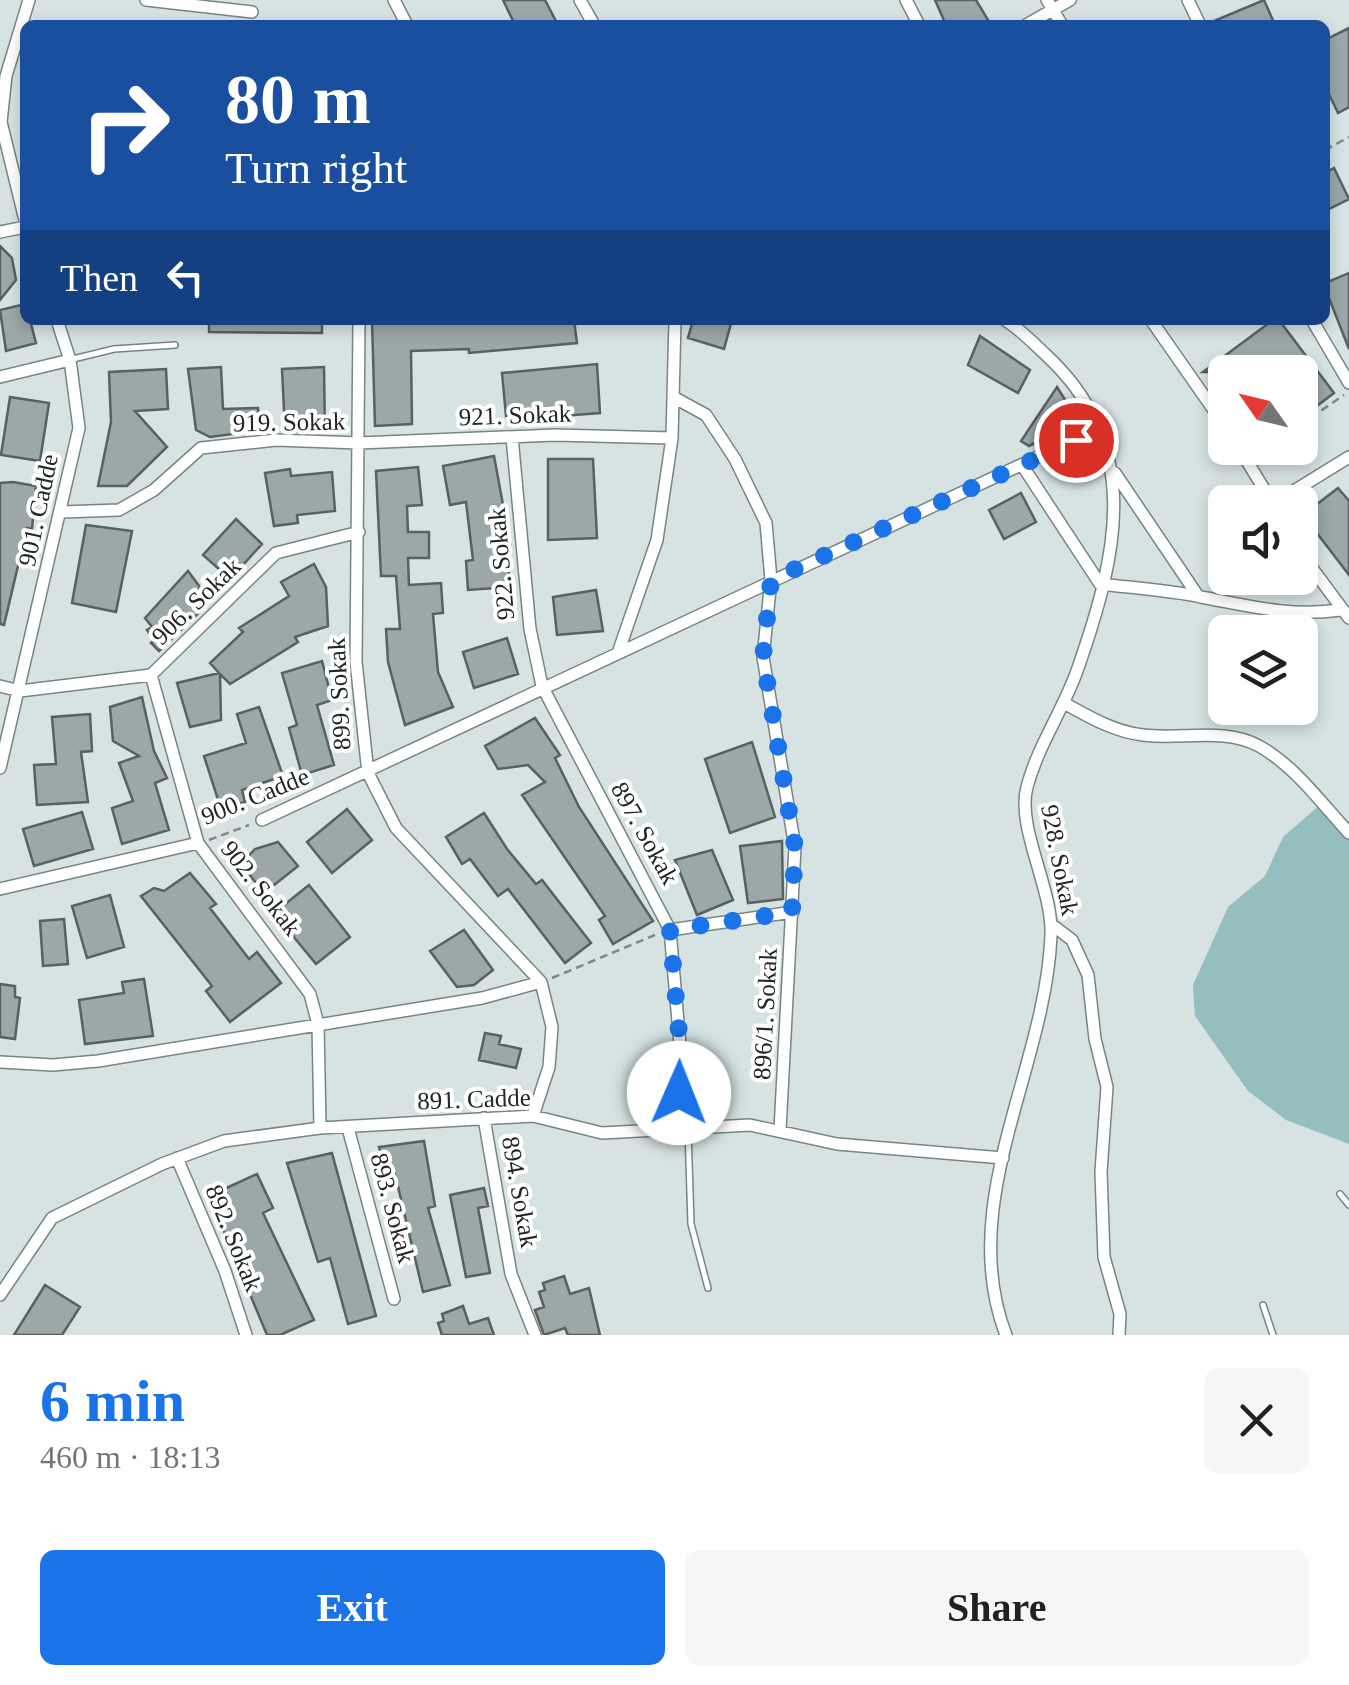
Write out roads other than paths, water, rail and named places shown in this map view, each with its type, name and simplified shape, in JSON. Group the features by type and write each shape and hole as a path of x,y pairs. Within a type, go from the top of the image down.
{"street":[{"path":"146,0 252,12"},
{"path":"1050,4 1070,0"},
{"path":"19,171 1,122 6,76 20,30"},
{"name":"901. Cadde","path":"0,768 79,428 70,360 59,325"},
{"name":"899. Sokak","path":"359,325 356,662 368,773 396,828 541,982"},
{"path":"620,650 657,540 672,438 676,325"},
{"name":"928. Sokak","path":"1006,1335 989,1253 1003,1158 1043,1014 1051,924 1026,790 1064,703 1100,584 1114,516 1115,473 1102,428 1076,382 1011,325"},
{"path":"1154,325 1208,402"},
{"path":"1315,325 1349,383"},
{"path":"0,377 70,360"},
{"name":"896/1. Sokak","path":"675,398 706,416 735,459 766,523 771,580 763,657 795,847 780,1130"},
{"name":"900. Cadde","path":"262,820 368,773 542,686 1102,428"},
{"name":"921. Sokak","path":"359,443 512,436 672,438"},
{"name":"922. Sokak","path":"512,436 530,629 542,686"},
{"name":"919. Sokak","path":"62,512 120,510 154,490 201,448 276,440 359,443"},
{"path":"1302,485 1349,456"},
{"path":"1022,464 1100,584 1198,596 1271,612 1345,614"},
{"path":"1115,473 1198,596"},
{"name":"906. Sokak","path":"0,686 20,691 151,675 276,553 359,532"},
{"path":"1318,577 1345,614"},
{"name":"902. Sokak","path":"151,675 198,844 296,970 310,994 318,1024 320,1128"},
{"name":"897. Sokak","path":"542,686 670,930 683,1130"},
{"path":"1064,703 1101,723 1138,735 1230,736 1257,744 1285,763 1349,833"},
{"name":"900. Cadde","path":"0,889 198,844"},
{"path":"670,930 792,912"},
{"path":"1051,924 1072,940 1088,975 1095,1039 1107,1087 1102,1172 1104,1257 1120,1314 1119,1335"},
{"path":"0,1062 53,1065 98,1061 482,998 541,982 552,1028 549,1067 532,1116"},
{"name":"891. Cadde","path":"0,1294 52,1218 177,1158 224,1140 320,1128 532,1116 602,1133 750,1125 837,1144 1003,1158"},
{"name":"894. Sokak","path":"484,1118 511,1274 534,1335"},
{"name":"893. Sokak","path":"348,1128 394,1300"},
{"name":"892. Sokak","path":"177,1158 226,1270 246,1335"}],"lane":[{"path":"70,360 124,347 176,345"},
{"path":"683,1130 691,1224 708,1288"},
{"path":"1340,1194 1349,1204"},
{"path":"1263,1306 1273,1335"}]}
